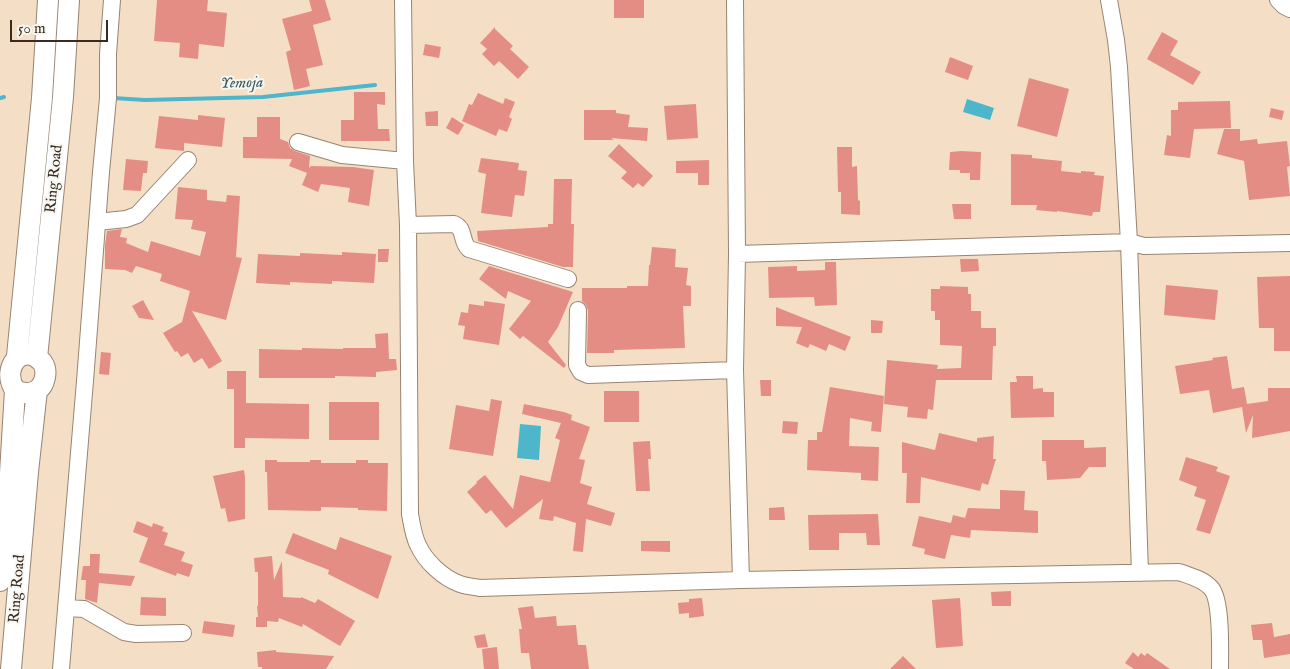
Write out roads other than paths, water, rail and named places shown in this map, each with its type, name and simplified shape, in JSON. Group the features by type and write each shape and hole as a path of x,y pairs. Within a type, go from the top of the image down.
{"main road":[{"name":"Ring Road","path":"0,582 10,473 7,369 42,98 48,0"},
{"name":"Ring Road","path":"12,669 28,472 37,390 44,383 46,374 44,365 37,358 63,97 69,0"},
{"path":"9,361 27,354 37,358"},
{"path":"8,387 22,393 30,393 37,390"}],"street":[{"path":"61,669 108,98 108,54 112,0"},
{"path":"403,0 405,160 408,224 410,514 418,545 426,558 448,578 461,585 480,588 741,580 1180,572 1197,578 1212,588 1217,602 1220,669"},
{"path":"735,0 737,254 735,370 741,580"},
{"path":"1109,0 1119,67 1129,242 1140,573"},
{"path":"1278,0 1290,9"},
{"path":"298,142 342,155 405,160"},
{"path":"97,222 126,220 136,215 188,160"},
{"path":"408,224 454,224 462,230 464,245 469,249 568,279"},
{"path":"737,254 1129,242 1144,246 1290,243"},
{"path":"578,310 577,366 588,375 735,370"},
{"path":"66,608 84,609 124,632 136,634 183,633"}],"water":[{"path":"967,99 994,108 990,120 963,112"},
{"path":"520,424 541,426 539,460 517,458"}],"waterway":[{"name":"Yemoja","path":"113,98 145,100 263,97 375,85"},
{"name":"Yemoja","path":"0,98 4,97"}]}
